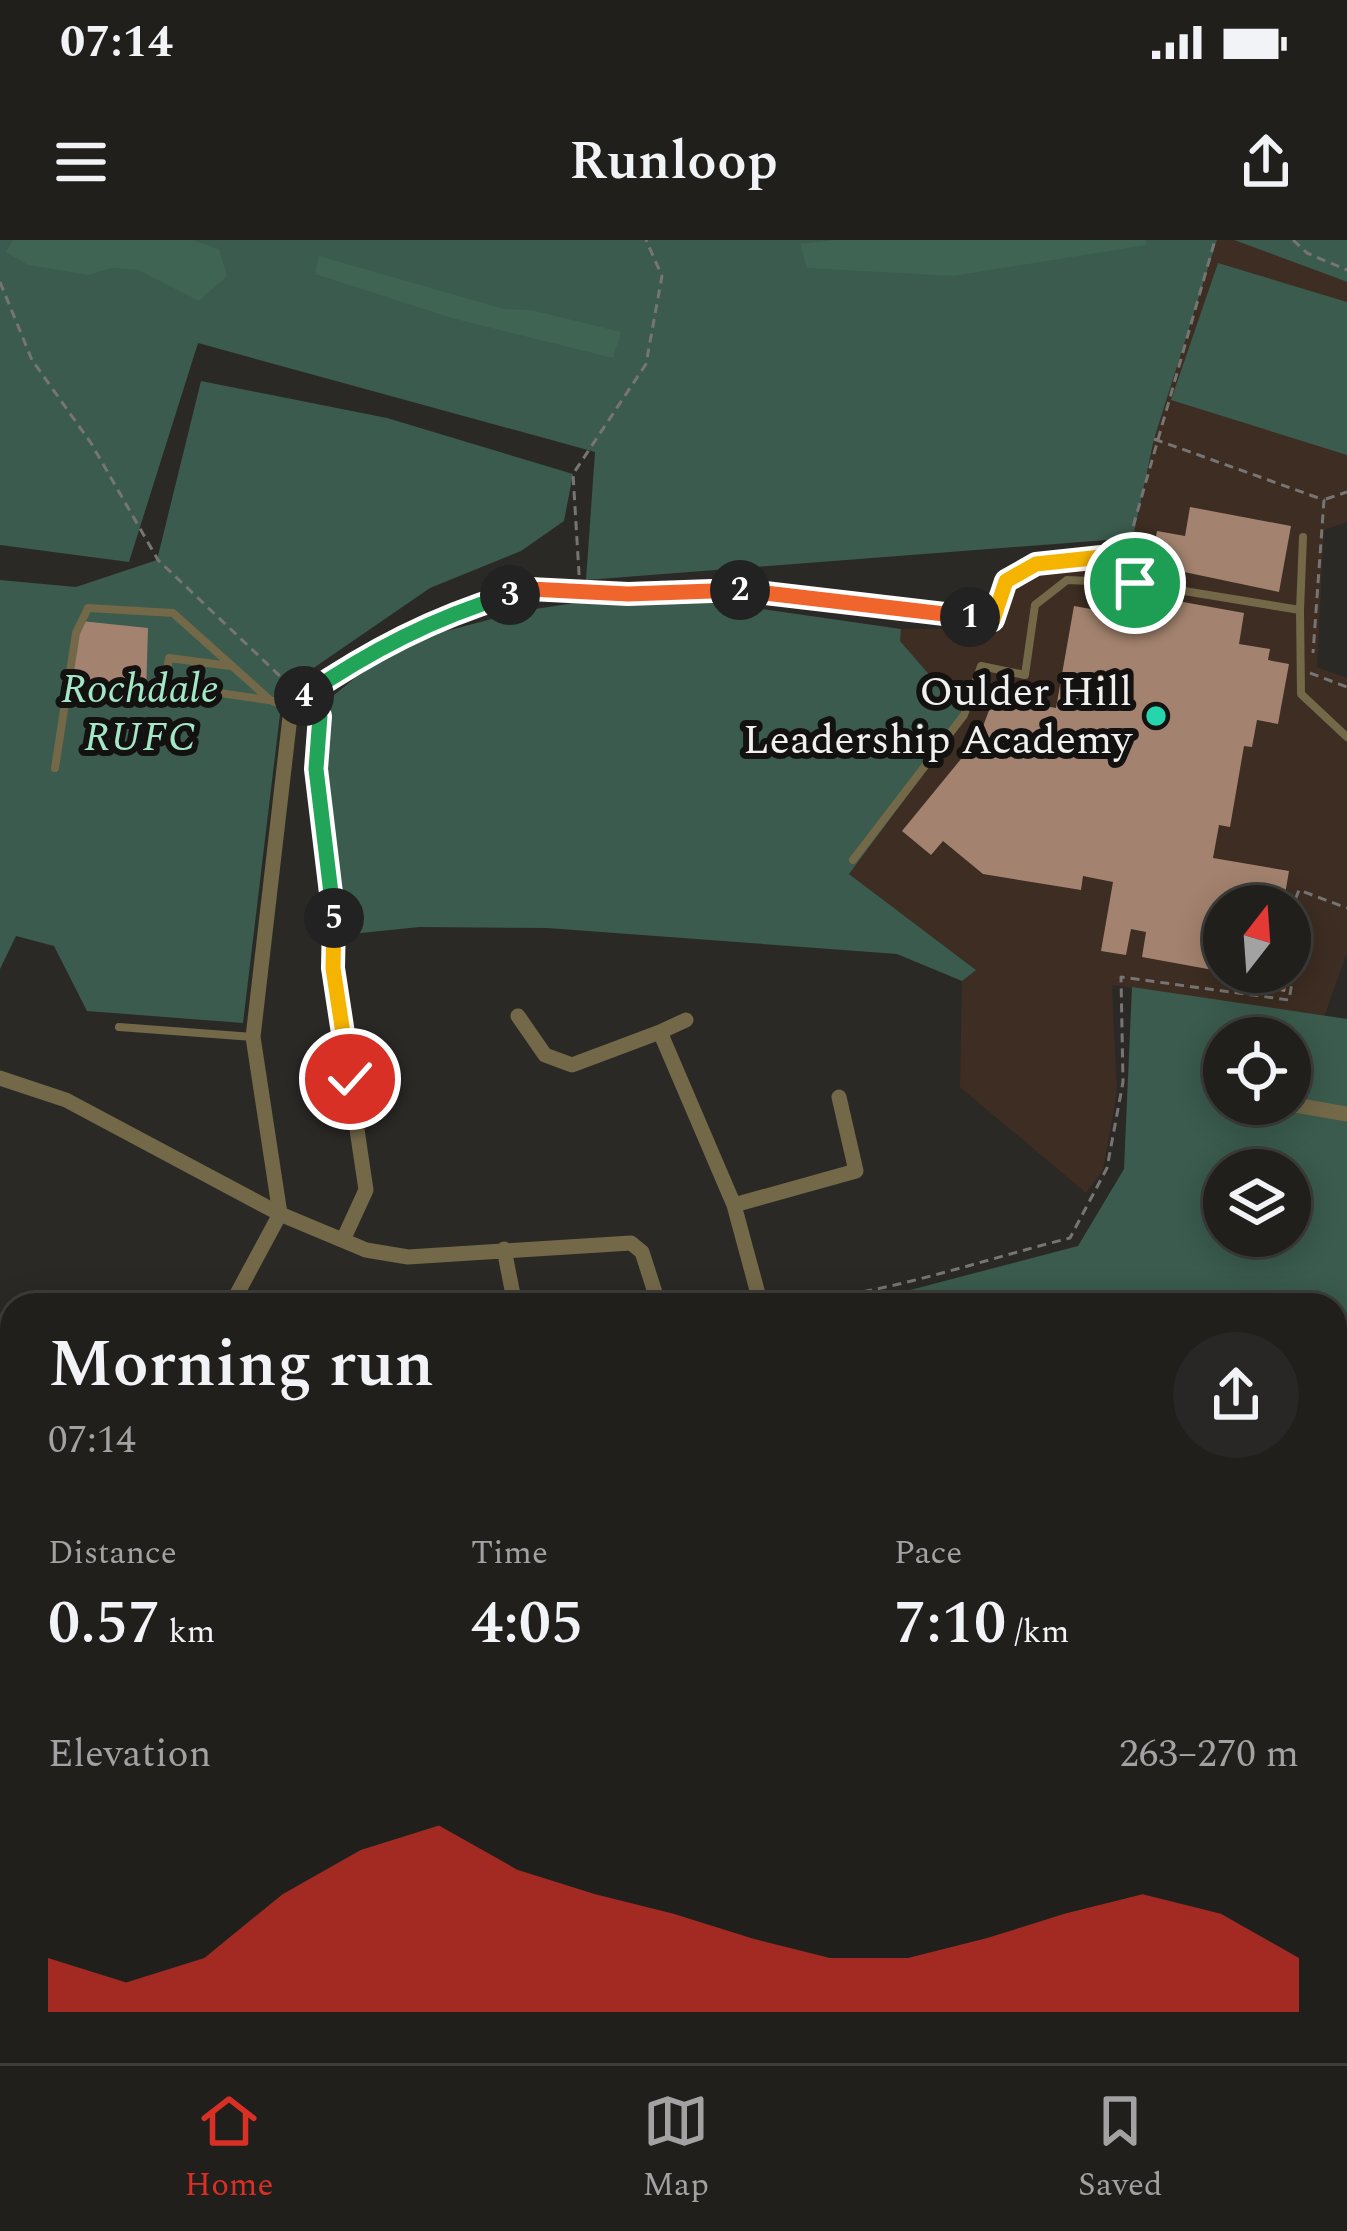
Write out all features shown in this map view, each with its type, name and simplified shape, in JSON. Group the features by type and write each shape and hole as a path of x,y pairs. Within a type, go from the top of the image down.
{"street":[{"path":"237,1293 280,1214 253,1036 297,703"},
{"path":"333,968 366,1190 343,1240"},
{"path":"518,1016 540,1050 572,1065 686,1020"},
{"path":"660,1032 734,1205 757,1293"},
{"path":"0,1078 66,1100 280,1214 366,1250 408,1257 631,1243 642,1252 654,1293"},
{"path":"734,1205 856,1171 839,1097"},
{"path":"1311,1107 1347,1114"},
{"path":"504,1249 513,1293"}],"lane":[{"path":"1303,537 1301,694 1347,736"},
{"path":"853,860 964,715 981,666 1025,675 1035,605 1067,580 1135,583 1300,610"},
{"path":"55,768 76,633 88,608 173,613 270,700"},
{"path":"232,666 169,658 165,686 297,703"},
{"path":"119,1028 253,1036"}],"path":[{"path":"580,592 573,473 646,364 662,276 646,240"},
{"path":"1125,555 1154,439 1214,240"},
{"path":"1293,240 1306,253 1347,270"},
{"path":"0,282 32,360 92,443 158,560 297,703 320,716 316,769 334,905 333,968"},
{"path":"1154,439 1324,500 1347,492"},
{"path":"1313,653 1324,500"},
{"path":"297,703 373,649 447,614 530,589 728,588 993,620 1006,581 1036,564 1140,557 1135,583"},
{"path":"1298,668 1347,687"},
{"path":"1311,894 1347,908"},
{"path":"845,1293 1070,1238 1107,1168 1123,1082 1121,977 1203,988"},
{"path":"1238,993 1289,1000 1290,993"}],"shaded area":[{"name":"Oulder Hill Leadership Academy","path":"1217,240 1234,240 1347,282 1347,522 1324,530 1317,667 1347,678 1347,953 1324,1017 1112,985 1117,1093 1103,1170 1086,1193 960,1087 962,981 975,969 849,874 966,717 899,641 901,629 995,629 1008,588 1040,568 1121,560 1130,554 1154,439"}],"green space":[{"path":"0,240 1217,240 1154,439 1133,538 586,580 595,452 198,343 129,562 0,545"},
{"path":"13,240 192,240 219,249 227,276 199,301 138,270 112,268 88,275 28,265 6,252"},
{"path":"834,240 1146,240 1146,245 953,276 807,268 800,244"},
{"path":"1234,240 1347,240 1347,282 1342,280"},
{"path":"319,256 504,309 531,310 621,332 613,358 452,318 315,274"},
{"path":"1218,263 1347,302 1347,455 1171,400"},
{"name":"Rochdale RUFC","path":"201,381 387,418 573,474 564,521 521,551 430,588 283,689 243,1023 87,1011 54,946 16,936 0,969 0,580 76,587 157,560"},
{"path":"685,598 901,629 900,641 966,717 849,874 976,970 962,981 897,954 547,928 419,927 342,935 321,769 328,700 396,644 522,611 600,599"},
{"path":"1132,987 1347,1019 1347,1293 899,1293 1078,1246 1124,1169"}],"building":[{"path":"1190,507 1291,526 1279,592 1151,565 1157,531 1185,536"},
{"path":"1150,596 1244,613 1239,644 1270,649 1268,660 1289,664 1278,724 1257,720 1252,747 1244,746 1230,827 1219,825 1213,858 1289,871 1287,885 1203,885 1203,968 1142,957 1146,932 1131,929 1126,955 1101,951 1113,882 1083,876 1081,890 983,874 943,841 931,855 902,831 979,737 994,697 1056,708 1074,606 1113,613 1111,621 1145,627"},
{"path":"81,621 148,628 146,695 70,687"}],"place":[{"name":"Oulder Hill Leadership Academy","path":"1156,716"}],"route":[{"path":"350,1079 333,968 334,905 316,769 320,716 302,697 373,649 447,614 530,589 628,594 728,588 993,620 1006,581 1036,564 1130,554 1140,557 1135,583"}]}
